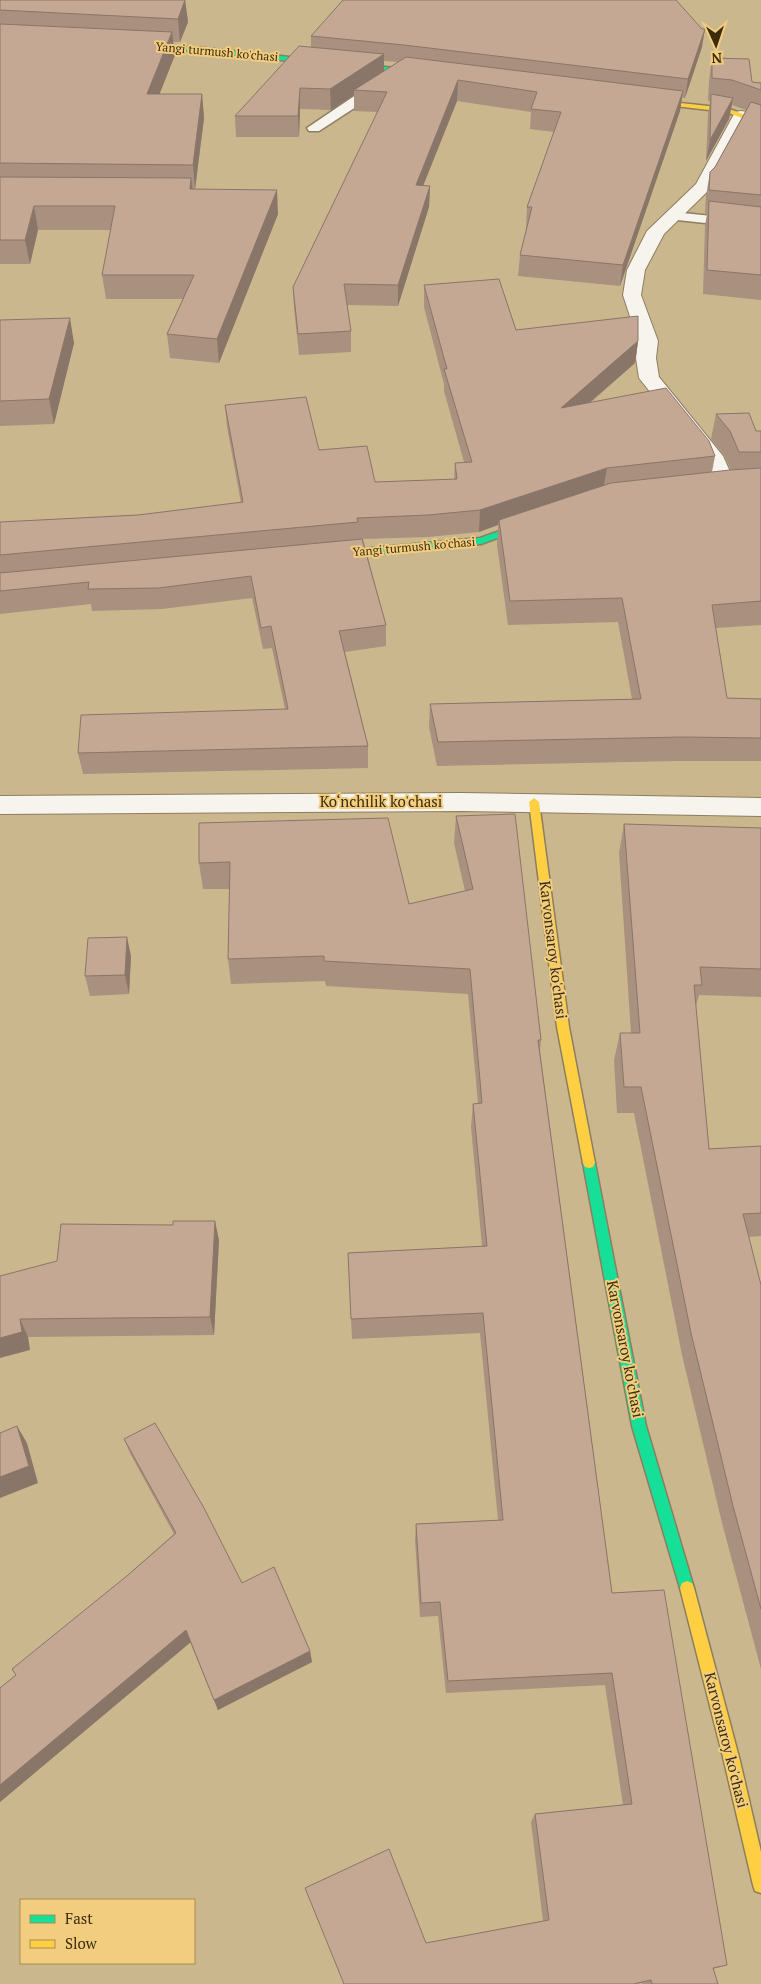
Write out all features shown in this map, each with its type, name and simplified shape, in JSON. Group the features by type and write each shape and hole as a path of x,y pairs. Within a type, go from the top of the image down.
{"street":[{"name":"Yangi turmush ko'chasi","path":"128,46 204,50 433,74"},
{"path":"635,100 728,110 761,123"},
{"path":"725,486 716,461 649,378 646,358 648,341 632,295 636,270 656,231 703,186 741,116"},
{"name":"Yangi turmush ko'chasi","path":"314,556 482,541 541,520"},
{"name":"Ko‘nchilik ko'chasi","path":"0,805 534,802 761,807"},
{"name":"Karvonsaroy ko'chasi","path":"534,802 563,1027 639,1426 688,1594 732,1761 761,1885"}],"lane":[{"path":"314,128 404,70"},
{"path":"673,216 761,225"}],"building":[{"path":"0,0 185,0 178,19 0,10"},
{"path":"343,0 676,0 702,29 705,29 688,79 404,45 311,36"},
{"path":"0,24 172,32 147,94 202,94 193,165 0,163"},
{"path":"299,46 384,54 330,89 300,88 298,116 235,116"},
{"path":"406,57 683,91 623,265 520,255 532,207 527,207 561,112 531,109 537,92 458,80 416,185 430,186 398,285 344,284 351,331 298,334 293,287 387,92 354,90"},
{"path":"712,58 749,59 752,82 761,83 761,90 732,80 712,78"},
{"path":"711,94 733,98 710,140"},
{"path":"751,102 761,105 761,195 709,190 710,172 715,167"},
{"path":"0,177 191,178 190,189 277,190 217,339 167,334 194,275 102,275 115,206 34,206 25,240 0,240"},
{"path":"709,201 761,207 761,275 707,270"},
{"path":"499,279 516,330 638,316 638,341 561,408 666,388 709,441 715,456 607,468 480,510 428,515 357,518 358,522 0,555 0,522 138,515 243,502 225,405 306,397 319,450 367,446 375,482 457,479 455,463 472,462 444,369 447,369 424,285"},
{"path":"70,318 49,399 0,401 0,320"},
{"path":"749,413 756,431 761,431 761,452 739,452 730,431 716,414"},
{"path":"761,468 761,601 712,605 727,698 761,699 761,738 682,737 438,742 430,704 641,699 622,598 510,601 499,520 611,483"},
{"path":"362,539 386,625 339,631 368,746 78,753 81,715 288,709 271,626 261,628 251,576 159,588 88,589 89,582 0,591 0,573"},
{"path":"515,814 541,1040 538,1040 612,1593 664,1590 727,1965 713,1968 718,1984 652,1984 651,1980 633,1984 344,1984 305,1888 389,1849 426,1943 549,1920 535,1814 632,1804 612,1673 448,1681 440,1602 421,1603 416,1524 503,1520 483,1313 351,1319 348,1253 487,1246 473,1104 482,1103 470,969 324,961 324,956 228,959 230,862 199,863 199,823 388,818 409,904 473,889 456,816"},
{"path":"624,824 761,828 761,969 700,967 702,985 694,985 709,1149 761,1146 761,1213 743,1214 761,1285 761,1609 733,1506 691,1333 641,1087 624,1087 620,1033 640,1033"},
{"path":"127,937 125,975 85,976 88,938"},
{"path":"173,1221 215,1221 210,1317 20,1319 22,1332 0,1338 0,1276 57,1261 61,1224 173,1225"},
{"path":"155,1423 204,1508 242,1583 274,1567 310,1651 214,1700 186,1630 0,1785 0,1688 16,1675 12,1669 128,1575 176,1533 124,1439"},
{"path":"17,1426 29,1466 0,1477 0,1433"}],"traffic: fast":[{"path":"136,46 204,50 424,73"},
{"path":"328,555 481,541 533,522"},
{"path":"589,1163 639,1426 687,1588"}],"traffic: slow":[{"path":"643,101 727,110 761,123"},
{"path":"534,802 563,1027 589,1163"},
{"path":"687,1588 732,1761 761,1885"}]}
